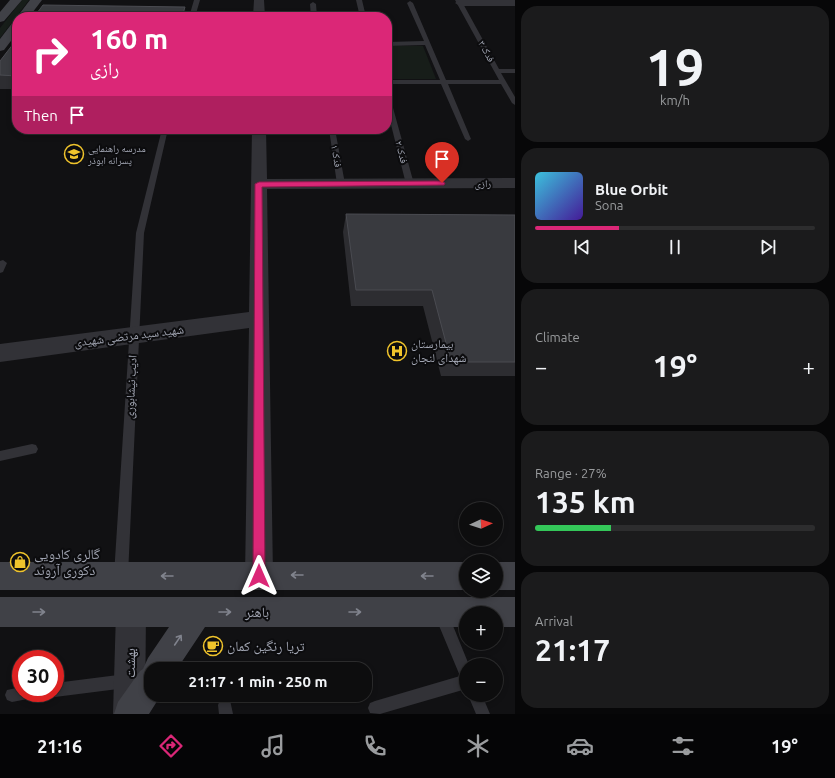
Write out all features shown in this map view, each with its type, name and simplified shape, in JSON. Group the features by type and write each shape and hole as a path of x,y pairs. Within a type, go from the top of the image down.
{"main road":[{"path":"0,19 16,0"},
{"path":"27,12 36,0"},
{"path":"0,47 12,31"},
{"path":"0,576 459,576"},
{"path":"503,576 515,576"},
{"name":"باهنر","path":"0,612 515,612"},
{"path":"164,662 197,612"},
{"path":"130,714 141,681"}],"street":[{"path":"259,0 259,12"},
{"path":"459,2 515,3"},
{"path":"259,134 259,576"},
{"name":"رازی","path":"259,184 515,183"},
{"name":"شهید سید مرتضی شهیدی","path":"0,353 259,319"},
{"name":"بهشت","path":"131,612 141,681"}],"lane":[{"path":"193,12 197,0"},
{"path":"359,0 362,12"},
{"name":"فدک ۳","path":"459,2 515,103"},
{"path":"410,3 468,139"},
{"path":"313,4 314,12"},
{"path":"392,44 427,43"},
{"path":"498,71 515,71"},
{"path":"392,82 503,82"},
{"name":"فدک ۲","path":"392,116 410,184"},
{"name":"ادیب نیشابوری","path":"121,576 140,233 164,134"},
{"name":"فدک ۱","path":"333,134 341,184"},
{"path":"0,456 32,449"},
{"path":"440,612 459,658"},
{"path":"64,689 141,681"},
{"path":"375,708 459,684"},
{"path":"478,702 483,714"}],"shaded area":[{"path":"22,0 29,0 20,12 13,12"},
{"path":"12,13 12,22 0,38 0,28"},
{"path":"392,46 423,46 436,79 392,79"}],"building":[{"path":"43,5 185,7 184,12 38,12"},
{"path":"12,45 12,76 0,75 0,61"},
{"path":"346,214 515,215 515,362 451,362 432,290 356,290"}],"place":[{"name":"مدرسه راهنمایی پسرانه ابوذر","path":"74,154"},
{"name":"بیمارستان شهدای لنجان","path":"397,351"},
{"name":"گالری کادویی دکوری آروند","path":"20,562"},
{"name":"تریا رنگین کمان","path":"213,646"}],"route":[{"path":"259,576 259,184 442,183"}]}
